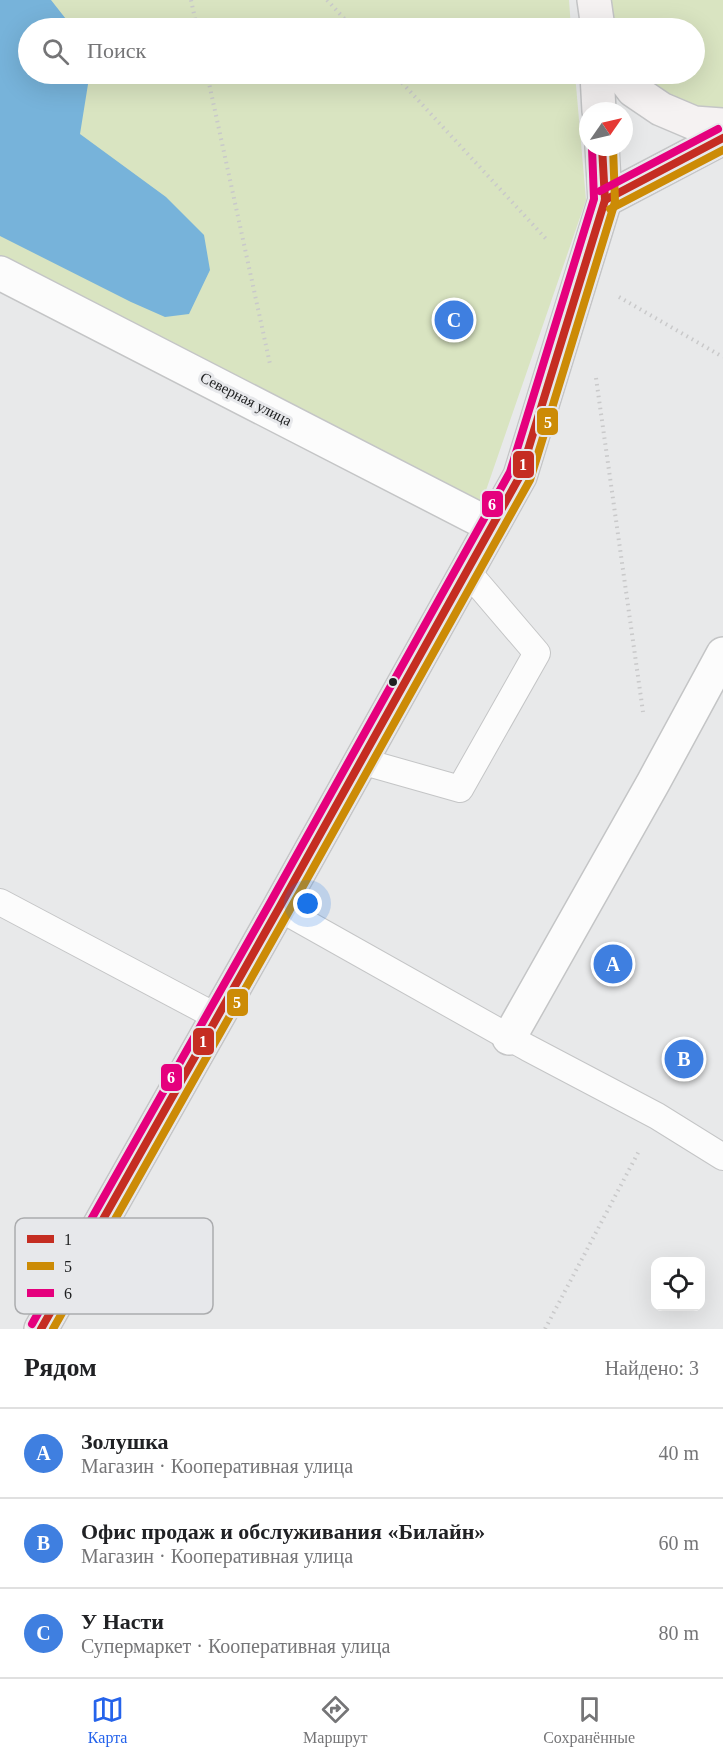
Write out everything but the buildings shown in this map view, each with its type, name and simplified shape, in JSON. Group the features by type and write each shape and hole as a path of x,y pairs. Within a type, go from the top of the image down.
{"main road":[{"path":"593,0 595,18"},
{"path":"598,84 599,102"},
{"path":"628,84 633,90 661,109 694,123 723,125"},
{"path":"605,200 723,138"},
{"path":"104,1218 520,476 605,200 603,156"},
{"path":"41,1329 49,1314"}],"street":[{"name":"Северная улица","path":"0,273 492,526"},
{"path":"509,1038 723,654"}],"lane":[{"path":"361,761 460,789 537,653 467,571"},
{"path":"0,902 217,1017"},
{"path":"279,908 509,1038 657,1116 723,1157"}],"path":[{"path":"191,0 195,18"},
{"path":"327,0 344,18"},
{"path":"209,84 282,418"},
{"path":"403,84 582,276 723,357"},
{"path":"595,370 643,712"},
{"path":"545,1329 657,1116"}],"green space":[{"path":"0,0 569,0 570,18 18,18 18,84 576,84 579,156 582,156 586,200 482,502 0,255"},
{"path":"603,0 723,0 723,114 687,111 648,84 705,84 705,18 605,18"}],"water":[{"path":"0,0 51,0 65,18 18,18 18,84 88,84 80,134 166,197 204,235 210,270 189,314 165,317 0,236"}],"transit line":[{"name":"6","path":"600,191 718,129"},
{"name":"1","path":"605,200 723,138"},
{"name":"5","path":"610,209 723,150"},
{"name":"6","path":"92,1218 510,472 594,199 592,156"},
{"name":"1","path":"104,1218 520,476 605,200 603,156"},
{"name":"5","path":"116,1218 530,480 615,202 613,156"},
{"name":"6","path":"32,1324 38,1314"},
{"name":"1","path":"41,1329 49,1314"},
{"name":"5","path":"53,1329 61,1314"}],"place":[{"name":"У Насти","path":"454,320"},
{"name":"Золушка","path":"613,964"},
{"name":"Офис продаж и обслуживания «Билайн»","path":"684,1059"}]}
